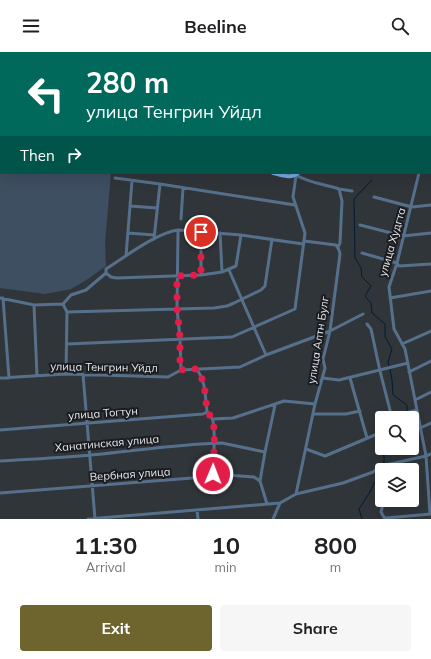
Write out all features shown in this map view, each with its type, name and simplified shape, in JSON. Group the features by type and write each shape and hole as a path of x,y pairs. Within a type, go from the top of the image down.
{"main road":[{"path":"277,174 290,177 297,174"}],"street":[{"path":"67,344 180,338 232,337 295,309 305,231 295,205 293,192 297,174 306,181 352,192"},
{"name":"улица Худгта","path":"419,174 412,207 389,287 394,329 405,350 426,456 431,514"},
{"path":"115,178 295,205"},
{"path":"126,256 132,181"},
{"path":"154,237 160,184"},
{"path":"181,219 183,188"},
{"name":"улица Алтн Булг","path":"296,494 315,404 323,378 325,368 324,359 330,332 340,254 338,247 340,243 342,202 338,189"},
{"path":"374,197 412,207 431,205"},
{"path":"130,206 157,208"},
{"path":"360,225 403,236 431,233"},
{"path":"9,378 1,298 34,305 63,304 71,295 86,290 106,273 106,269 154,237 170,231 178,230 336,245 338,247"},
{"path":"178,230 177,308 180,338 180,370"},
{"path":"201,232 201,275"},
{"path":"128,233 154,237"},
{"path":"220,233 222,272"},
{"path":"106,273 117,278 201,275 222,272 236,266 241,235"},
{"path":"67,312 222,307 242,299 265,286 272,239"},
{"path":"362,253 397,263 398,266 431,264"},
{"path":"229,270 266,355"},
{"path":"390,298 431,292"},
{"path":"63,304 67,312 66,374"},
{"path":"34,305 37,376"},
{"name":"улица Тенгрин Уйдл","path":"0,378 66,374 168,377 180,370 240,366 330,332 363,314"},
{"path":"367,324 371,330 390,411"},
{"path":"402,344 431,331"},
{"path":"409,372 431,361"},
{"path":"323,378 339,380 408,364"},
{"path":"197,369 204,382 207,412 213,419 215,444 213,474"},
{"path":"83,374 95,519"},
{"path":"350,378 367,438"},
{"path":"415,400 431,392"},
{"path":"213,419 233,418 284,401 315,404"},
{"path":"267,504 260,481 276,404"},
{"path":"314,414 346,414 360,411"},
{"name":"улица Тогтун","path":"0,430 203,414 207,412"},
{"path":"420,428 431,423"},
{"path":"306,449 325,456 375,435"},
{"name":"Ханатинская улица","path":"0,461 90,455 173,446 215,444 265,452"},
{"path":"88,519 123,518 280,503 296,494 343,483 373,472 381,466 431,454"},
{"name":"Вербная улица","path":"0,493 205,477 213,474 254,477 260,481"},
{"path":"273,519 280,503"},
{"path":"382,507 381,512 385,518 431,514"},
{"path":"197,510 198,519"}],"shaded area":[{"path":"0,174 111,174 105,243 106,266 71,289 45,294 0,288"}],"waterway":[{"path":"372,180 354,199 355,258 361,268 362,277 371,286 365,296 371,303 372,313 385,324 385,337 392,349 388,362 389,366"},
{"path":"390,369 393,395 407,405 407,411"},
{"path":"384,455 384,463"},
{"path":"362,519 359,509 375,482"}],"route":[{"path":"201,232 201,275 177,276 180,370 197,369 204,382 208,407 207,412 213,419 215,444 213,474"}]}
